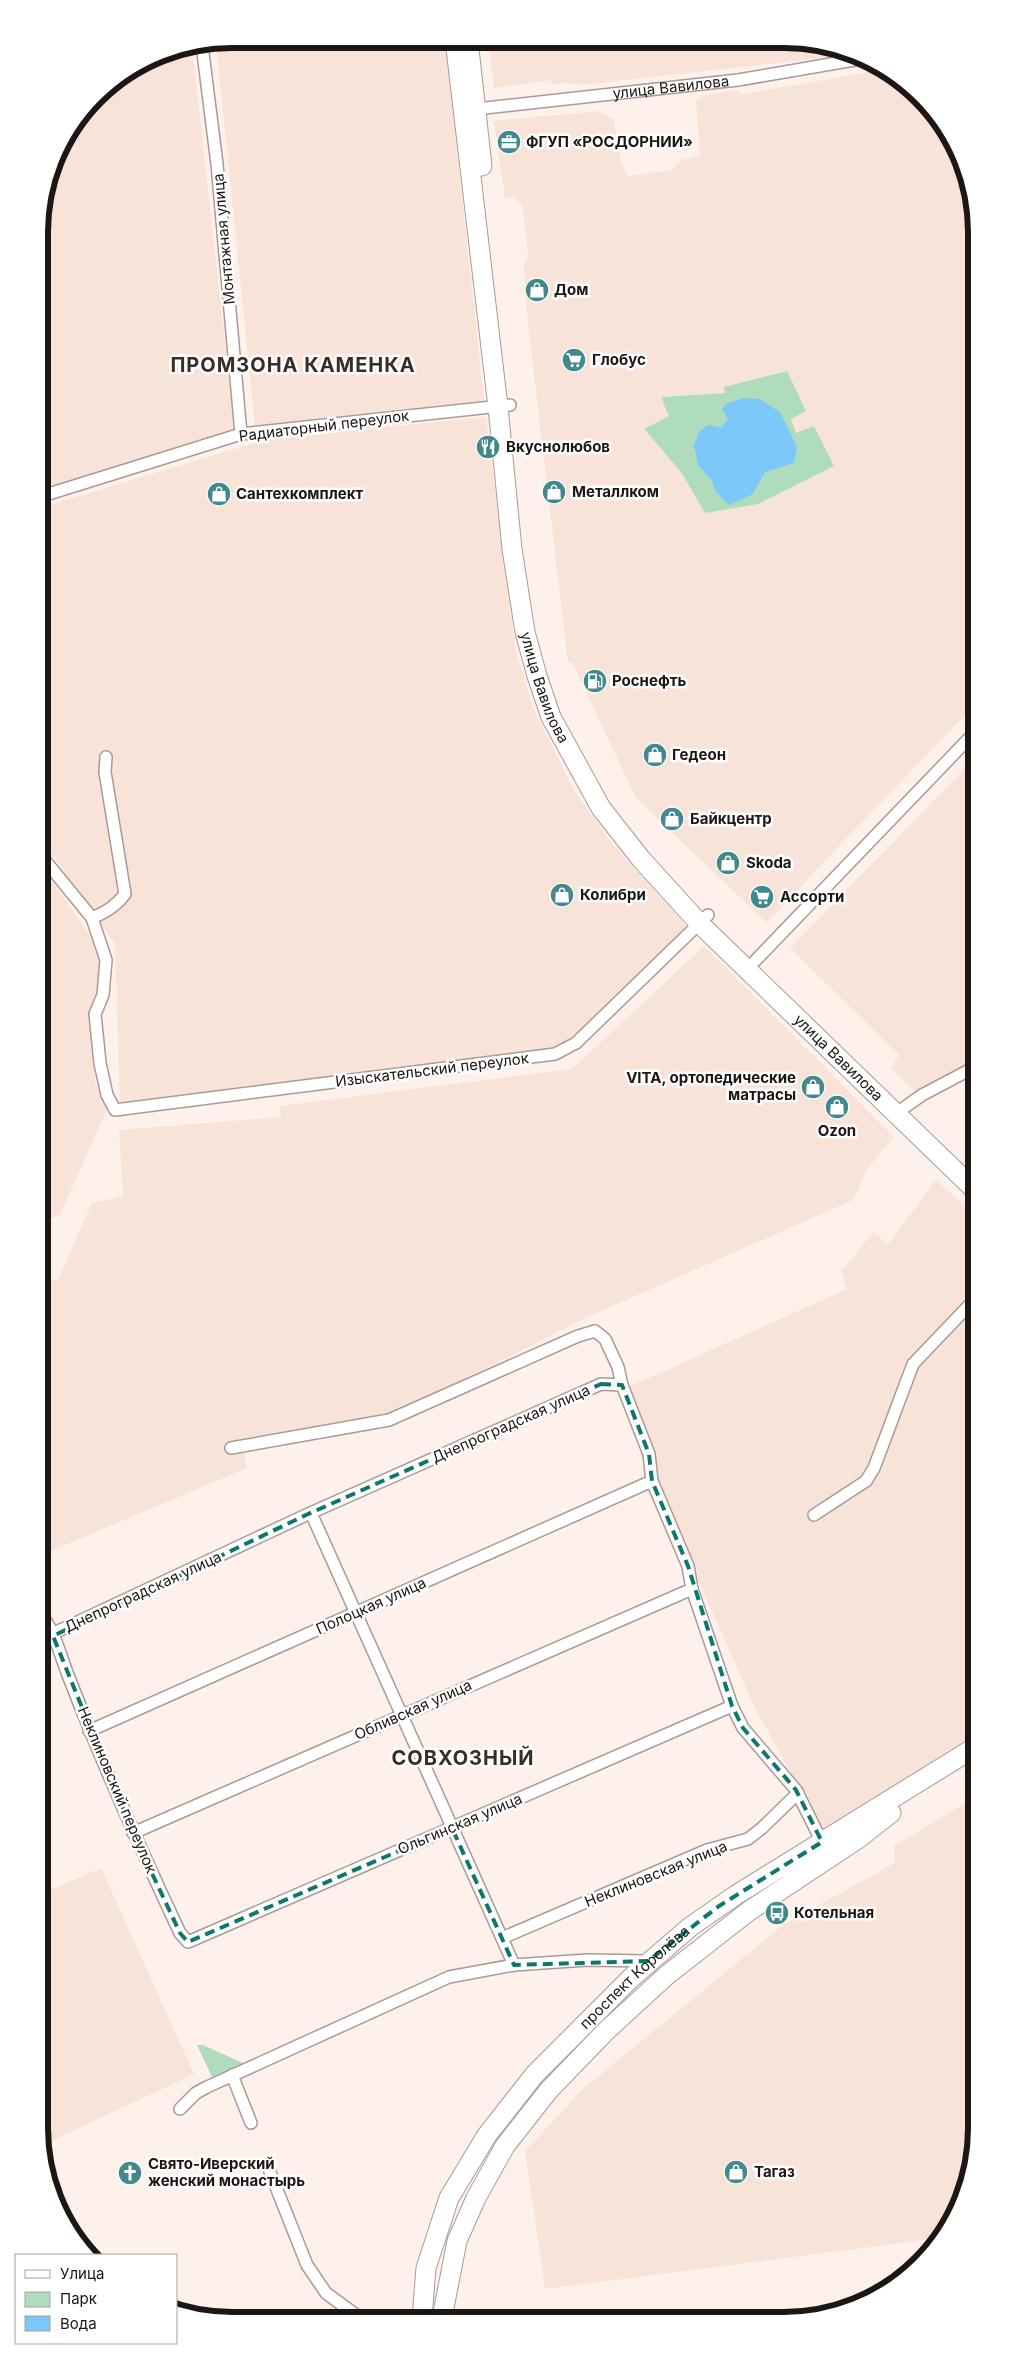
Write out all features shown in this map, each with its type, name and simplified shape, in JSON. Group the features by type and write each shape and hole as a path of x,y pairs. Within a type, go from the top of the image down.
{"main road":[{"name":"улица Вавилова","path":"456,48 504,406"},
{"name":"улица Вавилова","path":"469,48 504,406 518,592 537,676 551,717 574,762 601,808 641,859 704,919 968,1183"},
{"name":"улица Вавилова","path":"704,919 755,961 968,1169"},
{"name":"проспект Королёва","path":"422,2312 426,2268 436,2232 449,2198 487,2135 535,2074 648,1961 719,1906 968,1752"},
{"name":"проспект Королёва","path":"443,2312 457,2241 476,2198 505,2146 549,2090 607,2030 666,1975 705,1944 749,1911 858,1838 885,1817 968,1765"}],"street":[{"name":"Монтажная улица","path":"203,50 217,164 241,434"},
{"name":"улица Вавилова","path":"476,109 738,80 852,60"},
{"name":"Радиаторный переулок","path":"48,494 241,434 504,406"},
{"path":"755,961 968,739"},
{"path":"48,864 92,918 104,913 118,903 125,894 105,772 106,756"},
{"name":"Изыскательский переулок","path":"92,918 106,960 103,994 95,1014 100,1063 107,1095 115,1110 555,1054 576,1043 704,919"},
{"path":"905,1108 922,1095 968,1071"},
{"path":"814,1515 866,1481 874,1468 913,1364 968,1306"},
{"path":"231,1448 389,1420 578,1336 595,1331 605,1339 618,1367 622,1385 649,1454 652,1481 688,1566 692,1588 732,1706 743,1728 798,1793 822,1842"},
{"name":"Днепроградская улица","path":"48,1639 52,1635 311,1513 601,1384 622,1385"},
{"name":"Полоцкая улица","path":"90,1731 652,1481"},
{"path":"311,1513 514,1965"},
{"name":"Обливская улица","path":"134,1833 692,1588"},
{"name":"Неклиновский переулок","path":"48,1625 90,1731 134,1833 180,1934 188,1942"},
{"name":"Ольгинская улица","path":"188,1942 732,1706"},
{"name":"Неклиновская улица","path":"502,1938 707,1850 748,1839 798,1793"},
{"path":"180,2109 196,2093 232,2075 449,1976 514,1965 586,1960 648,1961"},
{"path":"232,2075 251,2123"},
{"path":"270,2172 307,2265 326,2293 352,2312"}],"highlighted area":[{"path":"601,1384 622,1385 649,1454 652,1481 688,1566 732,1706 743,1728 796,1790 822,1842 719,1906 648,1961 514,1965 452,1828 188,1942 180,1933 133,1833 53,1636 306,1515"}],"shaded area":[{"path":"217,48 446,48 484,400 255,426"},
{"path":"489,48 796,48 839,56 582,85 568,83 552,84 551,80 494,88"},
{"path":"193,52 235,432 48,490 48,220 57,172 66,150 79,129 93,110 110,93 150,66 172,57"},
{"path":"874,71 915,101 944,140 959,172 968,220 968,712 767,923 636,798 572,662 568,663 527,315 524,266 528,255 523,207 514,197 505,198 494,121 598,111 614,120 621,163 628,176 671,170 682,159 700,156 696,101 703,96 735,90 743,94","holes":["786,371 806,411 791,419 796,433 705,513 681,472 644,429 670,416 662,397 725,393 724,387"]},
{"path":"486,417 515,648 533,708 575,792 609,840 689,929 566,1046 120,1104 115,944 48,850 48,505 268,439"},
{"path":"968,765 968,1067 917,1094 891,1068 899,1055 790,948"},
{"path":"48,876 90,935 103,972 93,1021 95,1083 108,1107 60,1215 48,1220"},
{"path":"704,946 894,1137 868,1168 853,1200 590,1316 382,1420 243,1445 247,1468 48,1552 48,1279 58,1280 92,1203 123,1196 119,1130 281,1117 280,1106 572,1069"},
{"path":"936,1180 968,1209 968,1738 823,1832 755,1708 660,1494 620,1391 847,1289 841,1272 873,1232 888,1244"},
{"path":"968,1801 967,2151 959,2187 950,2209 930,2239 545,2289 525,2151 583,2089 784,1924 895,1863 894,1846"},
{"path":"101,1868 194,2074 48,2143 48,2139 48,1891"}],"green space":[{"path":"787,371 806,411 791,419 796,433 814,426 834,466 758,504 705,513 681,472 644,429 669,416 661,397 725,393 724,387"},
{"path":"197,2045 203,2045 245,2064 212,2077"}],"water":[{"path":"743,398 759,399 780,412 797,447 794,463 765,472 753,494 729,505 716,492 711,479 698,465 694,445 699,432 708,425 721,428 728,419 722,409 726,404"}],"place":[{"name":"ФГУП «РОСДОРНИИ»","path":"509,142"},
{"name":"Дом","path":"537,290"},
{"name":"Глобус","path":"574,360"},
{"name":"Вкуснолюбов","path":"488,447"},
{"name":"Металлком","path":"554,492"},
{"name":"Сантехкомплект","path":"219,494"},
{"name":"Роснефть","path":"595,681"},
{"name":"Гедеон","path":"655,755"},
{"name":"Байкцентр","path":"672,819"},
{"name":"Skoda","path":"728,863"},
{"name":"Колибри","path":"562,895"},
{"name":"Ассорти","path":"762,897"},
{"name":"VITA, ортопедические матрасы","path":"813,1087"},
{"name":"Ozon","path":"837,1107"},
{"name":"Котельная","path":"777,1913"},
{"name":"Тагаз","path":"736,2172"},
{"name":"Свято-Иверский женский монастырь","path":"130,2173"}],"district":[{"name":"ПРОМЗОНА КАМЕНКА","path":"293,365"},
{"name":"СОВХОЗНЫЙ","path":"463,1758"}]}
